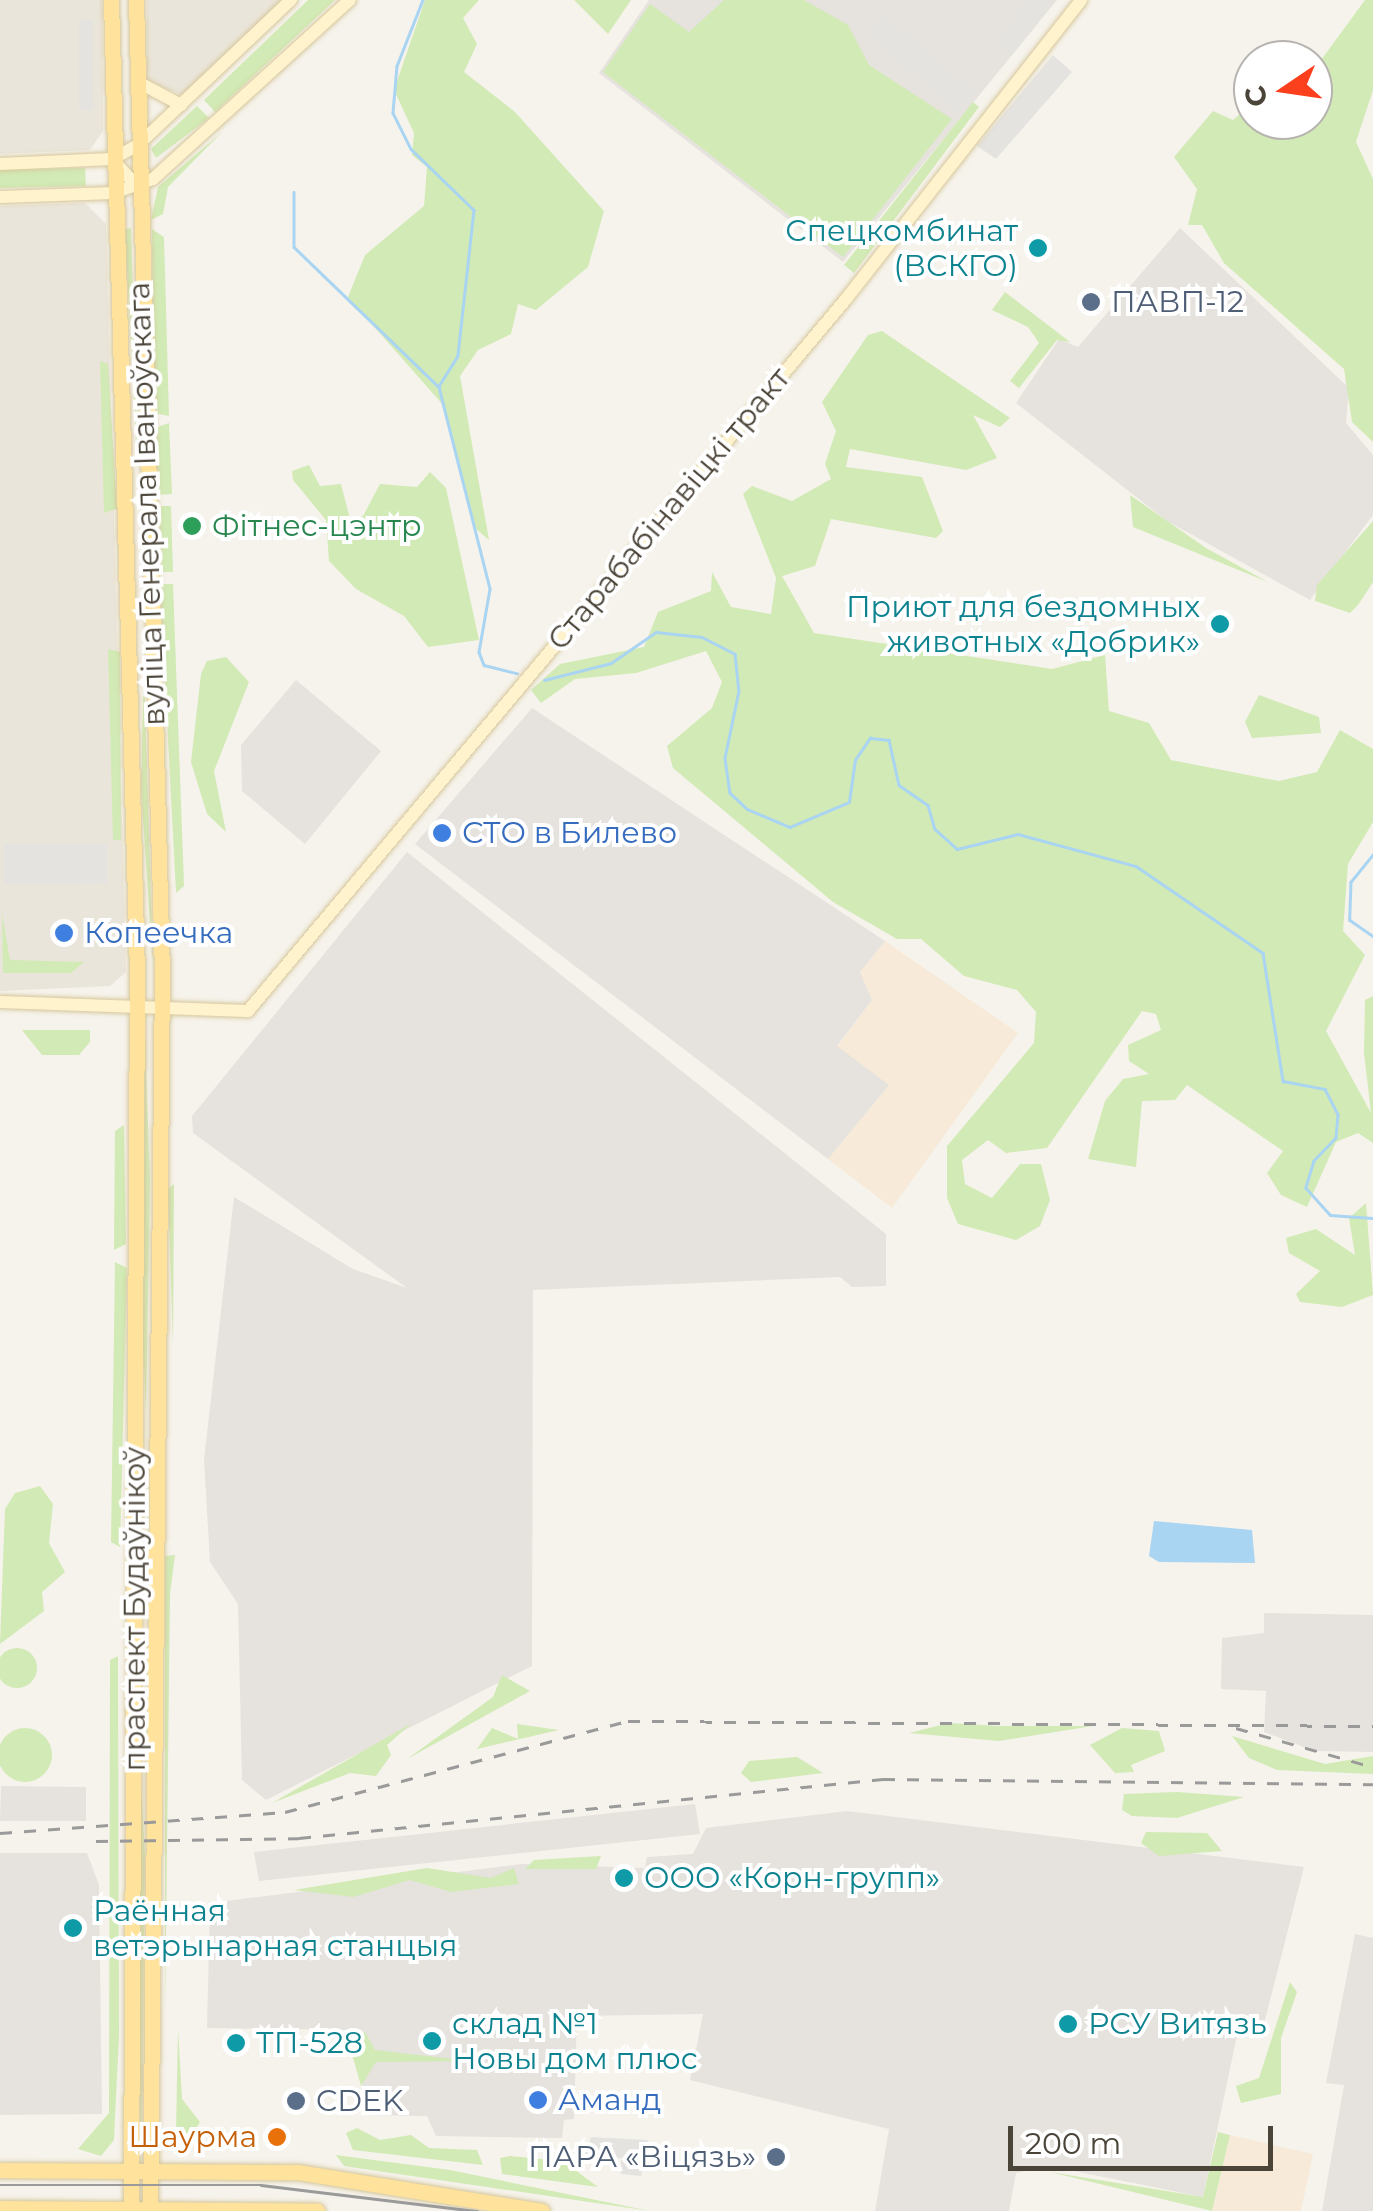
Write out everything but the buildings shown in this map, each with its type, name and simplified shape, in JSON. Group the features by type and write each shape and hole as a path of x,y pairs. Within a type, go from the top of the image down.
{"main road":[{"name":"вуліца Генерала Іваноўскага","path":"111,0 136,1006"},
{"name":"вуліца Генерала Іваноўскага","path":"136,0 162,1008"},
{"path":"122,458 135,468 146,458"},
{"path":"123,482 135,473 147,481"},
{"name":"праспект Будаўнікоў","path":"131,2209 136,1006"},
{"name":"праспект Будаўнікоў","path":"150,2209 162,1406 162,1008"},
{"path":"137,1406 150,1419 162,1406"},
{"path":"136,1443 146,1429 161,1442"},
{"path":"134,1729 146,1741 158,1730"},
{"path":"134,1763 146,1751 157,1762"},
{"path":"150,2138 178,2169"},
{"path":"81,2168 105,2163 131,2140"},
{"path":"0,2170 178,2169 344,2178 542,2211"},
{"path":"0,2208 318,2211"}],"street":[{"path":"0,164 112,159 138,145 291,0"},
{"path":"0,197 114,193 138,187 175,165 350,0"},
{"name":"Старабабінавіцкі тракт","path":"162,1008 248,1011 846,300 1081,0"},
{"path":"138,82 181,105"},
{"path":"112,159 138,187"},
{"path":"0,1002 162,1008"}],"shaded area":[{"path":"0,0 102,0 103,131 90,150 0,154"},
{"path":"147,0 284,0 183,95 147,81"},
{"path":"649,0 1057,0 843,262 599,73"},
{"path":"1029,0 1055,0 1012,55 995,43"},
{"path":"885,16 976,93 961,113 868,37"},
{"path":"79,20 93,20 93,110 79,110"},
{"path":"1053,55 1072,72 996,159 977,146"},
{"path":"85,203 106,224 126,972 110,986 0,991 0,206"},
{"path":"1180,228 1349,388 1346,423 1373,455 1373,515 1310,600 1167,521 1016,403 1059,339 1078,347"},
{"path":"296,680 381,751 305,844 242,791 241,745"},
{"path":"532,708 885,941 860,972 872,1000 837,1046 889,1085 828,1159 415,844"},
{"path":"4,843 107,843 107,883 4,884"},
{"path":"407,852 886,1234 886,1286 852,1287 840,1277 533,1290 532,1666 266,1800 242,1780 238,1604 210,1562 204,1460 234,1197 353,1269 407,1288 193,1133 192,1116"},
{"path":"885,941 1018,1033 892,1208 828,1159 889,1085 837,1047 872,1000 860,972"},
{"path":"1264,1613 1373,1615 1373,1752 1314,1751 1264,1732 1266,1691 1221,1689 1222,1638 1264,1633"},
{"path":"1,1786 86,1787 86,1821 0,1821"},
{"path":"695,1804 700,1834 259,1881 254,1852"},
{"path":"847,1811 1304,1867 1264,2024 1240,2021 1203,2197 1049,2166 1016,2173 1009,2211 875,2211 889,2129 690,2080 703,2014 577,2016 574,2119 564,2120 562,2138 436,2136 427,2116 364,2115 359,2030 207,2028 210,1903 521,1864 645,1868 647,1857 693,1854 706,1828"},
{"path":"0,1853 87,1853 99,1885 102,2114 0,2115"},
{"path":"1355,1934 1373,1938 1373,2211 1322,2211 1344,2085 1326,2083"},
{"path":"1230,2135 1313,2154 1301,2211 1212,2211"},
{"path":"591,2137 648,2140 641,2176 621,2174 621,2158 584,2157"}],"green space":[{"path":"308,0 335,0 215,112 204,100"},
{"path":"425,0 479,0 463,18 477,44 464,72 515,112 604,211 588,267 536,310 518,304 511,334 478,350 460,376 489,540 475,528 444,406 348,297 365,255 424,206 427,167 412,155 414,133 394,90"},
{"path":"574,0 631,0 608,34"},
{"path":"724,0 804,0 848,25 869,65 952,119 843,257 603,72 650,4 689,32"},
{"path":"1365,0 1373,0 1373,90 1356,142 1373,179 1373,442 1352,422 1344,369 1224,263 1202,225 1188,225 1197,189 1174,157 1213,111 1233,120 1233,140 1333,140 1333,44"},
{"path":"973,102 979,107 854,273 844,265"},
{"path":"197,106 209,118 156,158 151,149"},
{"path":"222,132 168,187 163,214 151,220 158,187"},
{"path":"85,168 86,186 0,188 0,170"},
{"path":"131,228 138,460 137,463 125,229"},
{"path":"152,229 164,237 169,416 154,413"},
{"path":"1005,292 1070,342 1057,340 1019,388 1010,381 1039,343 1028,327 992,310"},
{"path":"882,331 1010,418 1000,427 973,415 997,458 966,470 850,449 846,467 922,477 943,531 936,538 831,519 815,566 782,576 814,633 1052,669 1105,655 1109,711 1149,723 1171,760 1279,781 1317,772 1340,730 1373,749 1373,822 1348,864 1343,931 1365,955 1326,1031 1371,1113 1364,1053 1365,1000 1373,996 1373,1143 1358,1133 1336,1142 1307,1207 1281,1195 1267,1173 1283,1151 1187,1085 1175,1100 1142,1101 1136,1167 1088,1159 1105,1101 1123,1079 1149,1074 1129,1061 1128,1045 1161,1030 1156,1014 1142,1011 1047,1148 1006,1153 988,1140 962,1160 965,1184 992,1198 1020,1164 1041,1164 1050,1200 1040,1226 1016,1240 958,1224 947,1198 947,1146 1034,1043 1036,1012 1017,990 964,976 921,939 897,939 833,902 673,768 667,746 712,708 722,682 706,651 636,673 575,679 541,703 531,690 560,664 644,647 658,612 711,591 712,572 731,607 771,614 776,578 743,494 752,486 792,501 831,479 825,464 836,431 822,402 868,335"},
{"path":"100,361 108,364 117,509 104,513"},
{"path":"169,423 172,494 157,495 155,428"},
{"path":"309,465 320,486 341,484 350,519 363,516 380,484 417,487 430,472 446,488 479,640 428,647 404,616 356,589 329,561 326,520 293,480 292,471"},
{"path":"1130,495 1206,548 1268,582 1133,527"},
{"path":"157,506 171,506 173,572 160,572"},
{"path":"1373,521 1373,582 1358,605 1350,613 1315,601 1317,585"},
{"path":"160,584 173,584 184,886 176,893"},
{"path":"108,649 120,652 121,840 113,840"},
{"path":"144,649 145,702 153,967 141,789"},
{"path":"226,657 249,682 214,771 226,832 207,814 191,762 201,674 207,661"},
{"path":"1259,695 1319,717 1321,733 1252,738 1245,722"},
{"path":"2,913 10,960 84,962 71,973 3,973"},
{"path":"22,1030 90,1030 90,1042 79,1055 42,1055"},
{"path":"145,1038 150,1181 146,1413 143,1346"},
{"path":"124,1125 126,1244 114,1250 115,1131"},
{"path":"174,1184 173,1345 168,1189"},
{"path":"1366,1203 1373,1295 1342,1307 1300,1302 1296,1294 1320,1271 1289,1253 1286,1238 1316,1229 1355,1255 1349,1218"},
{"path":"115,1262 127,1268 120,1547 111,1542"},
{"path":"40,1486 53,1504 49,1543 65,1572 42,1592 44,1611 0,1644 5,1509 15,1493"},
{"path":"175,1555 170,1594 165,2015 165,1556"},
{"path":"17,1648 31,1654 37,1668 31,1682 17,1688 3,1682 -3,1668 3,1654"},
{"path":"118,1656 119,2036 114,2140 101,2156 78,2149 109,2113 110,1660"},
{"path":"502,1675 530,1691 407,1759 493,1697"},
{"path":"412,1723 387,1745 391,1755 376,1776 350,1773 272,1803"},
{"path":"949,1723 1093,1726 999,1741 909,1733"},
{"path":"517,1724 559,1730 477,1749 492,1728 518,1739"},
{"path":"25,1728 44,1736 52,1755 44,1774 25,1782 6,1774 -2,1755 6,1736"},
{"path":"1122,1728 1159,1731 1165,1751 1131,1765 1134,1772 1115,1773 1090,1745"},
{"path":"1232,1736 1325,1764 1373,1756 1373,1774 1277,1770 1249,1758"},
{"path":"139,1757 145,1854 141,2155 139,2043"},
{"path":"797,1757 823,1773 751,1782 741,1773 749,1761"},
{"path":"1177,1792 1244,1797 1177,1818 1132,1816 1122,1810 1124,1794"},
{"path":"1146,1832 1207,1833 1222,1851 1159,1856 1141,1843"},
{"path":"601,1856 596,1869 525,1869 534,1860"},
{"path":"427,1868 491,1878 514,1868 519,1884 451,1892 410,1880 353,1897 294,1890"},
{"path":"1290,1982 1297,1992 1281,2038 1281,2094 1241,2103 1236,2086 1259,2078"},
{"path":"178,2028 182,2099 200,2122 190,2139 176,2132"},
{"path":"365,2032 375,2050 471,2061 376,2062 361,2086 346,2033"},
{"path":"357,2128 380,2140 411,2135 429,2148 477,2150 483,2165 353,2150 346,2133"},
{"path":"1218,2132 1230,2135 1212,2211 1050,2172 1203,2197"},
{"path":"336,2155 450,2170 650,2211 344,2166"},
{"path":"500,2158 563,2161 598,2187 502,2174"}],"water":[{"path":"1154,1521 1252,1530 1255,1563 1159,1562 1149,1556"}],"waterway":[{"path":"423,0 397,66 393,113 411,149 474,210 458,356 439,387 490,589 479,652 484,665 517,673"},
{"path":"294,192 294,247 439,387"},
{"path":"544,680 611,663 656,632 702,637 735,654 739,691 725,758 730,793 747,809 790,827 849,802 855,760 870,738 889,740 899,785 928,805 935,829 957,849 1018,834 1136,866 1263,953 1283,1081 1325,1089 1338,1115 1336,1138 1314,1161 1306,1188 1330,1215 1373,1218"},
{"path":"1373,855 1351,882 1350,920 1373,936"}],"tram line":[{"path":"0,2185 261,2185 477,2211"}],"railway":[{"path":"0,1833 285,1812 628,1721 1373,1726"},
{"path":"1236,1728 1373,1767"},
{"path":"96,1841 299,1838 883,1779 1373,1784"}],"place":[{"name":"Спецкомбинат (ВСКГО)","path":"1038,248"},
{"name":"ПАВП-12","path":"1091,302"},
{"name":"Фітнес-цэнтр","path":"192,526"},
{"name":"Приют для бездомных животных «Добрик»","path":"1220,624"},
{"name":"СТО в Билево","path":"442,833"},
{"name":"Копеечка","path":"64,933"},
{"name":"ООО «Корн-групп»","path":"624,1878"},
{"name":"Раённая ветэрынарная станцыя","path":"73,1928"},
{"name":"РСУ Витязь","path":"1068,2024"},
{"name":"склад №1 Новы дом плюс","path":"432,2041"},
{"name":"ТП-528","path":"236,2043"},
{"name":"Аманд","path":"538,2100"},
{"name":"CDEK","path":"296,2101"},
{"name":"Шаурма","path":"277,2137"},
{"name":"ПАРА «Віцязь»","path":"776,2157"}]}
